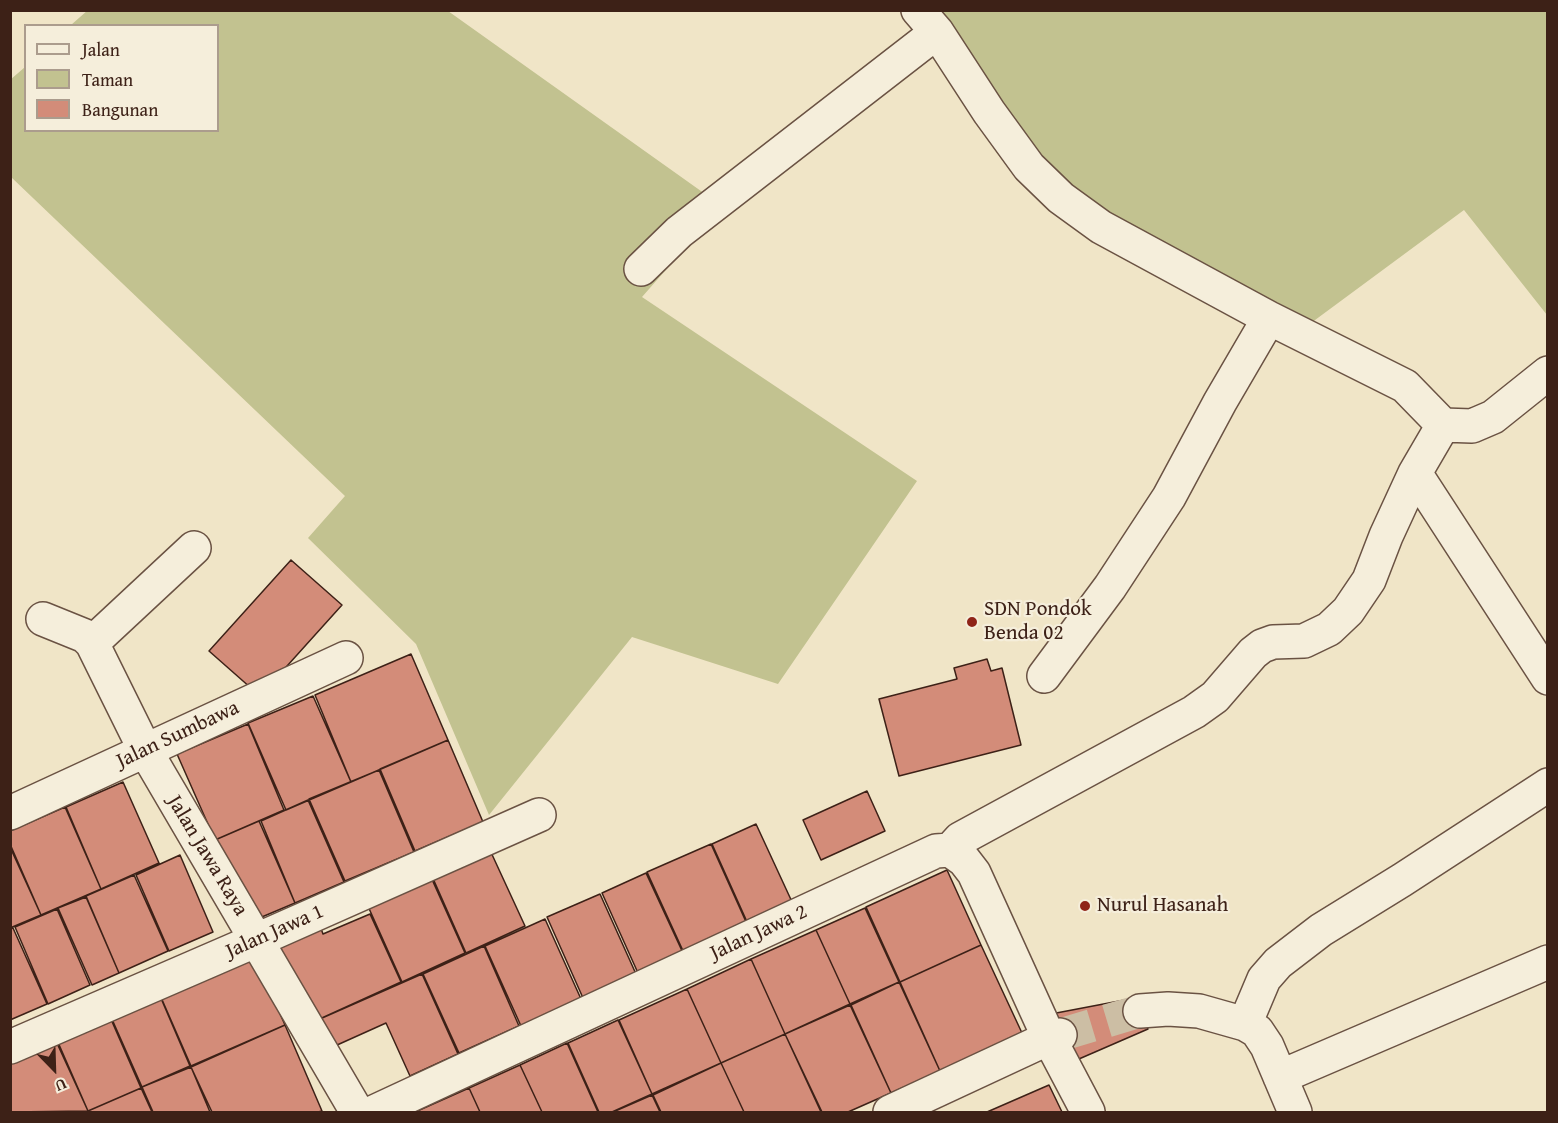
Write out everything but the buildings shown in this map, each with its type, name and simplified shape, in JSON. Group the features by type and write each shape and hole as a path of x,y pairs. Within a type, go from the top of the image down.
{"street":[{"path":"641,269 679,232 928,21 1029,167 1062,198 1101,227 1269,318 1405,386 1443,426 1472,426 1493,417 1548,373"},
{"path":"1044,676 1110,587 1169,497 1220,402 1269,318"},
{"path":"1088,1113 1054,1036 974,873 964,860 950,850 960,838 1194,712 1215,697 1262,645 1273,642 1304,641 1329,629 1348,611 1370,580 1386,536 1415,473 1443,426"},
{"path":"1415,473 1548,678"},
{"path":"42,619 85,636 92,644 194,548"},
{"name":"Jalan Jawa Raya","path":"92,644 145,750 357,1113"},
{"name":"Jalan Sumbawa","path":"10,813 346,658"},
{"path":"1245,1024 1264,979 1278,963 1321,930 1548,785"},
{"name":"Jalan Jawa 1","path":"10,1047 538,815"},
{"name":"Jalan Jawa 2","path":"374,1113 936,851 950,850"},
{"path":"1280,1077 1548,962"},
{"path":"1140,1011 1199,1011 1245,1024 1257,1031 1267,1046 1295,1113"},
{"path":"890,1113 1054,1036"}],"green space":[{"path":"88,10 448,11 722,206 642,297 917,481 778,684 632,637 489,815 416,644 308,538 345,496 11,177 10,80 24,68 24,132 219,132 219,24 72,24"},
{"path":"935,11 1547,11 1547,315 1464,210 1311,323 1054,204"}],"tunnel":[{"path":"1060,1035 1140,1011"}],"place":[{"name":"SDN Pondok Benda 02","path":"972,622"},
{"name":"Nurul Hasanah","path":"1085,906"}]}
